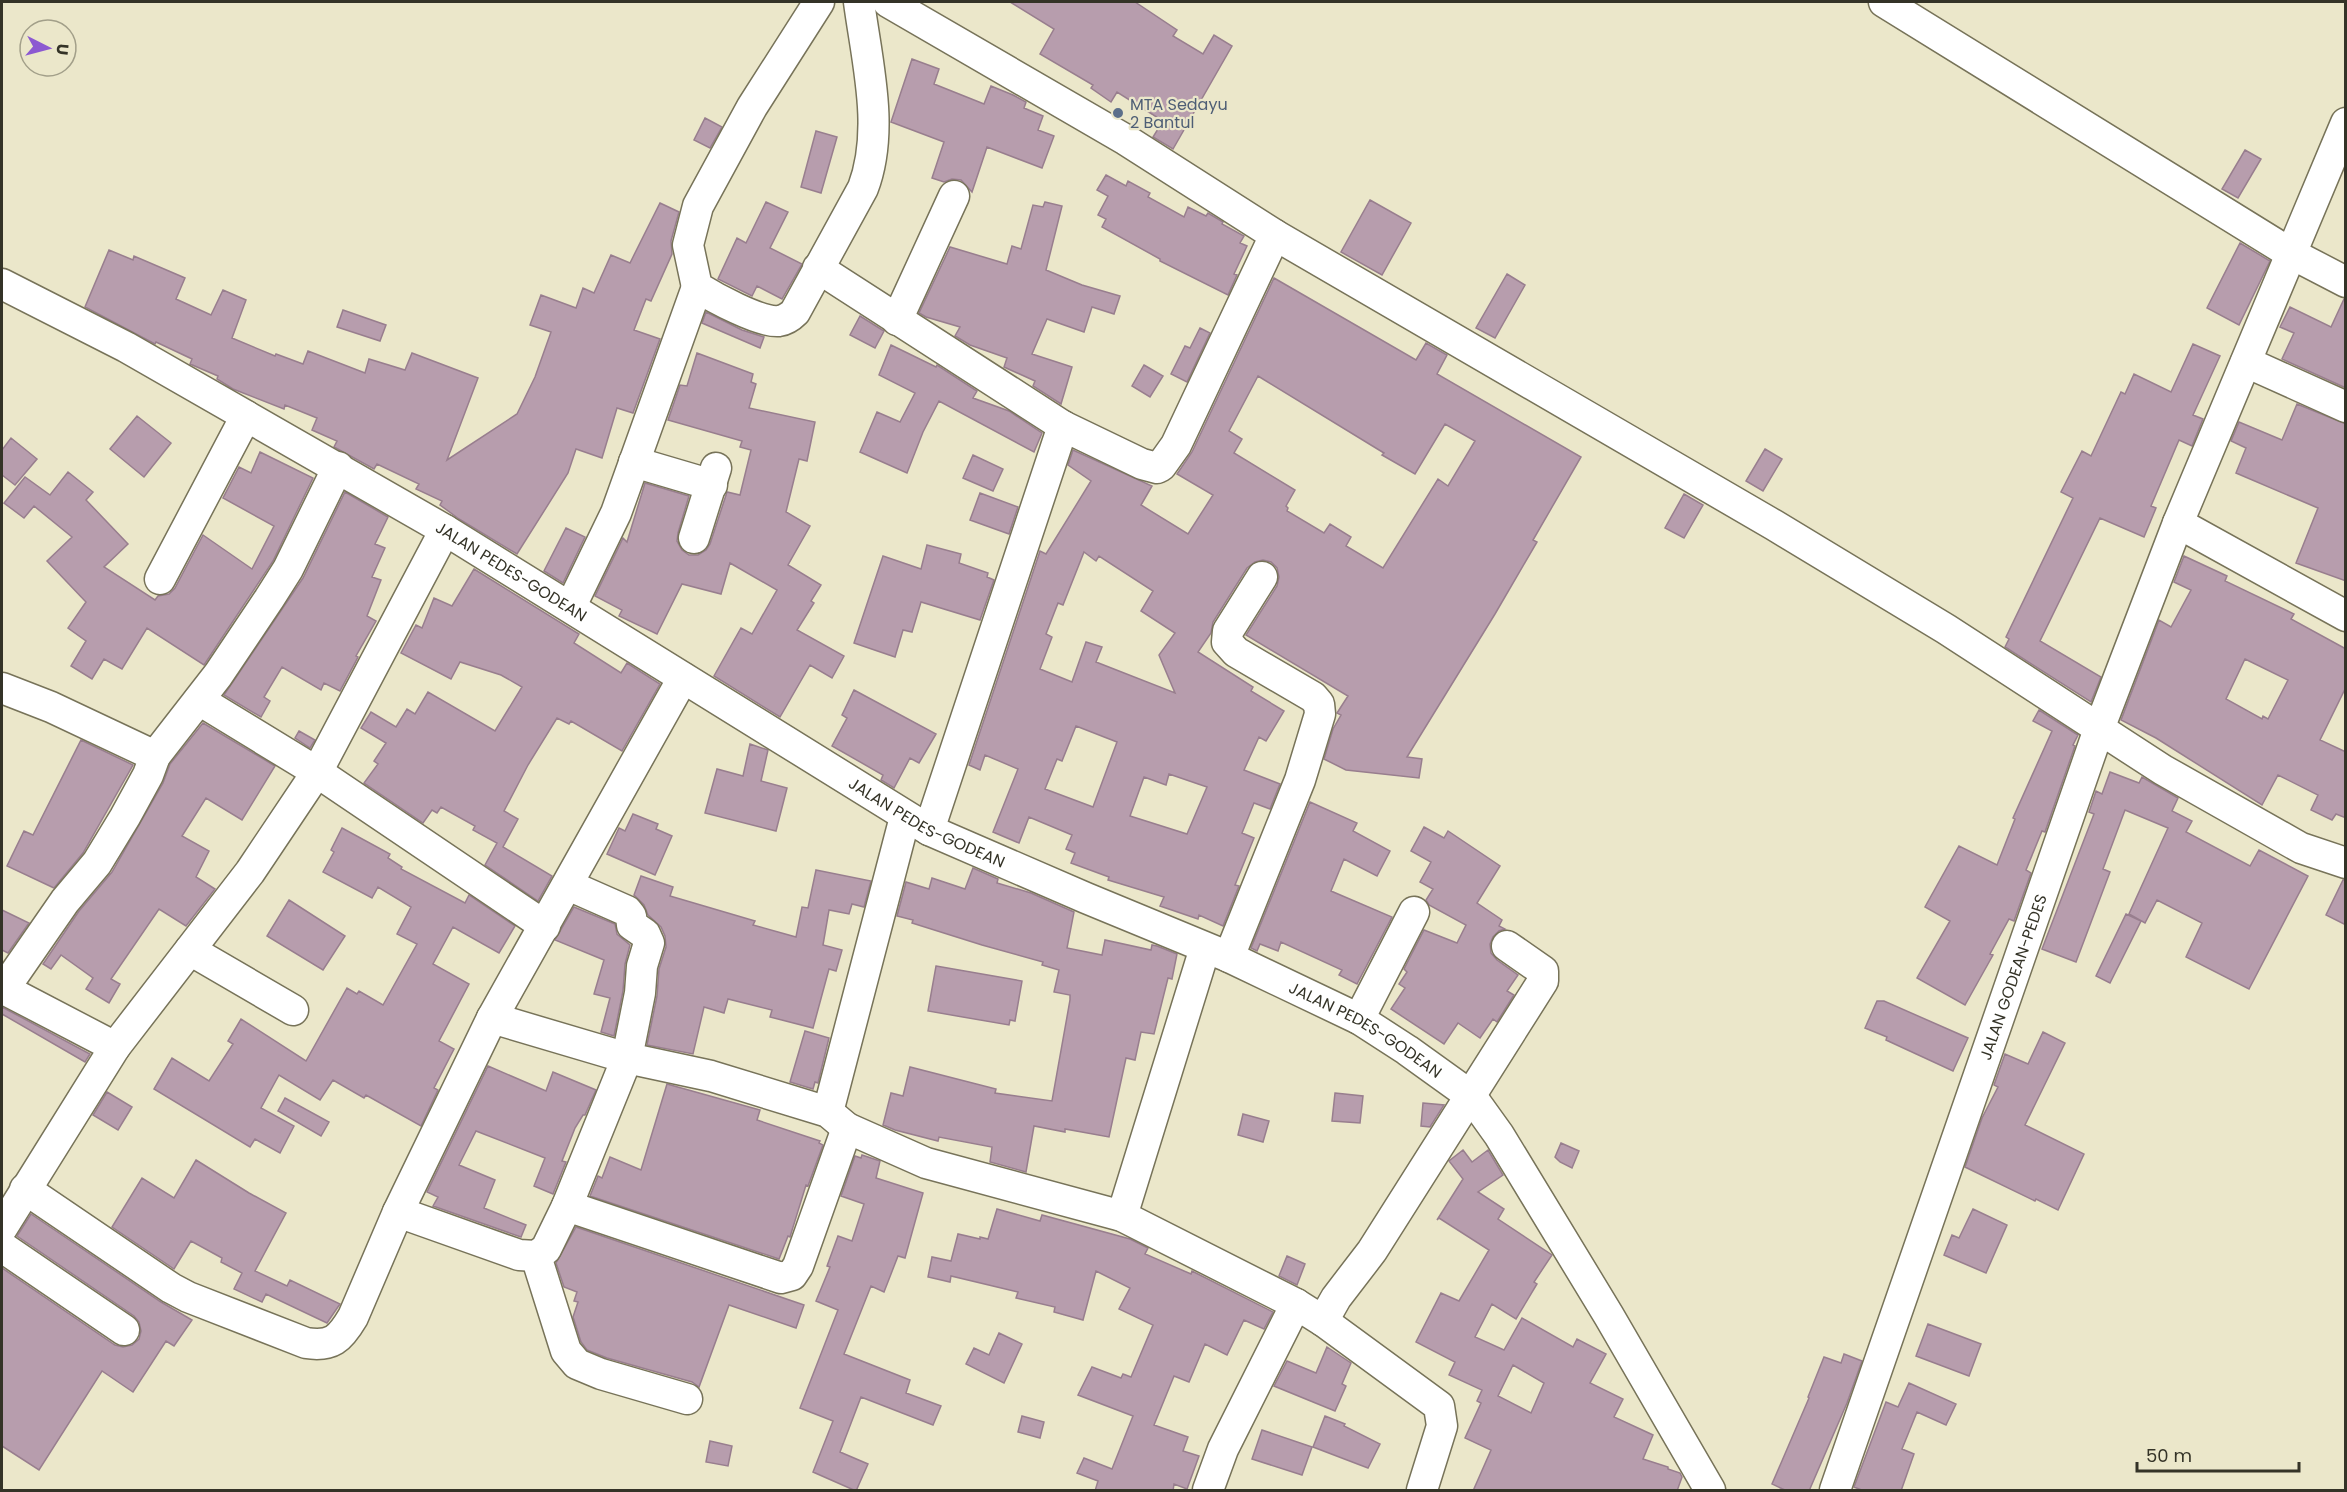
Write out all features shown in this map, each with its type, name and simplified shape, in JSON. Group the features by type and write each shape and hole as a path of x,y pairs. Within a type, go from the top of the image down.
{"street":[{"path":"571,606 599,544 616,513 696,287 688,245 698,206 752,106 819,2"},
{"path":"696,287 724,304 776,321 788,318 795,312 863,188 874,150 873,110 859,2"},
{"path":"1884,2 2290,254 2346,282"},
{"path":"895,5 1125,140 1275,235 1784,531 1946,629 2163,770 2301,848 2346,863"},
{"name":"JALAN GODEAN-PEDES","path":"1835,1491 2099,729 2178,523 2346,123"},
{"path":"897,320 954,196"},
{"path":"818,268 1063,426 1152,469 1161,466 1176,445 1275,235"},
{"name":"JALAN PEDES-GODEAN","path":"2,284 126,348 445,530 571,606 917,823 1217,953 1359,1018 1407,1050 1471,1096 1499,1135 1603,1306 1710,1491"},
{"path":"2246,362 2346,407"},
{"path":"160,579 246,416"},
{"path":"567,1206 781,1278 792,1275 798,1266 917,823 1022,549 1063,426"},
{"path":"634,462 714,477 694,538"},
{"path":"115,1047 3,989 65,901 97,862 148,775 155,756 237,647 288,569 338,467"},
{"path":"2178,523 2346,616"},
{"path":"2,1228 115,1047 250,872 317,772 445,530"},
{"path":"1122,1216 1217,953 1304,770 1320,714 1319,704 1313,697 1236,652 1227,642 1228,631 1262,577"},
{"path":"25,1189 188,1298 306,1343 319,1345 332,1342 344,1332 353,1317 398,1212 492,1018 683,678"},
{"path":"2,688 51,707 155,756"},
{"path":"199,700 317,772 545,926"},
{"path":"398,1212 519,1255 536,1256 546,1249 567,1206 627,1058 648,938 635,929 631,916 622,908 568,885"},
{"path":"1359,1018 1414,912"},
{"path":"1323,1321 1336,1298 1372,1251 1545,978 1543,971 1507,946"},
{"path":"190,950 293,1010"},
{"path":"492,1018 627,1058 711,1076 837,1120 926,1162 1122,1216 1296,1304 1323,1321 1439,1406 1442,1426 1422,1491"},
{"path":"2,1247 124,1330"},
{"path":"536,1256 566,1351 577,1364 602,1374 687,1399"},
{"path":"1208,1491 1223,1449 1296,1304"}],"building":[{"path":"1010,2 1135,2 1177,30 1173,36 1203,54 1214,35 1232,46 1173,149 1153,137 1163,121 1117,92 1111,102 1091,88 1093,85 1040,54 1054,29"},
{"path":"912,59 939,69 934,84 984,104 991,86 1026,102 1024,108 1043,116 1038,130 1054,136 1042,168 987,147 972,192 961,180 952,179 944,182 932,178 944,142 891,122"},
{"path":"705,118 722,127 710,148 694,140"},
{"path":"816,131 837,137 821,193 801,187"},
{"path":"2245,150 2261,159 2238,198 2222,189"},
{"path":"1106,175 1126,186 1128,181 1150,193 1148,197 1184,217 1188,207 1206,216 1208,213 1244,236 1240,243 1247,246 1234,274 1237,275 1228,295 1160,261 1102,227 1106,219 1098,215 1108,196 1097,190"},
{"path":"1370,200 1411,223 1382,275 1341,252"},
{"path":"766,202 788,212 770,248 802,264 782,299 757,286 752,296 718,279 737,238 746,243"},
{"path":"1045,202 1062,206 1046,270 1082,285 1120,296 1114,314 1092,307 1084,332 1047,319 1032,354 1072,367 1061,404 1033,386 1035,381 1004,367 1007,358 970,345 955,336 960,327 919,313 950,247 1007,264 1012,246 1021,249 1033,205 1043,207"},
{"path":"660,203 679,212 671,241 672,254 651,301 646,299 634,330 660,339 633,413 617,408 602,458 576,449 568,473 517,554 459,519 440,505 442,501 416,489 419,484 377,464 374,469 334,447 337,441 312,430 317,418 285,405 284,409 233,389 217,379 218,376 190,364 192,359 156,342 155,344 85,307 109,250 133,260 134,256 185,278 176,299 211,315 223,290 246,300 232,338 275,356 276,354 303,364 308,351 365,373 369,359 405,370 412,353 478,378 447,460 517,414 535,377 551,332 530,325 541,295 576,308 583,288 594,293 611,255 630,263"},
{"path":"2240,243 2270,261 2239,325 2207,308"},
{"path":"1507,274 1525,285 1495,338 1476,328"},
{"path":"1274,278 1416,360 1426,343 1447,355 1437,374 1581,457 1533,540 1537,542 1407,757 1422,759 1419,778 1346,770 1324,759 1333,729 1341,715 1337,713 1348,696 1246,635 1277,586 1279,577 1277,568 1271,562 1263,560 1255,562 1247,568 1213,622 1211,633 1198,652 1253,687 1251,691 1284,711 1266,741 1259,737 1244,770 1280,784 1270,809 1254,803 1242,833 1254,838 1235,885 1239,886 1223,926 1199,915 1198,919 1160,906 1164,897 1108,880 1109,877 1071,863 1075,853 1066,849 1072,835 1029,817 1019,843 993,832 1018,769 985,755 980,770 969,765 1040,551 1046,554 1091,481 1068,465 1073,450 1152,486 1141,505 1188,534 1213,495 1177,474 1192,452","holes":["1258,376 1415,474 1445,424 1475,441 1448,486 1438,479 1383,568 1346,546 1351,537 1330,524 1324,533 1287,511 1286,506 1295,490 1234,453 1242,439 1229,431","1084,552 1096,561 1099,556 1153,591 1141,611 1175,633 1159,655 1175,693 1096,662 1102,647 1086,642 1072,682 1040,669 1052,637 1046,634 1058,603 1063,605","1076,726 1117,742 1093,807 1045,789 1057,759 1062,761","1169,774 1207,787 1187,834 1130,816 1144,777 1166,785"]},
{"path":"2346,299 2346,388 2282,359 2294,333 2280,327 2290,307 2331,327"},
{"path":"343,310 386,325 380,341 337,327"},
{"path":"706,312 742,330 764,337 760,348 702,323"},
{"path":"860,316 884,331 875,348 850,335"},
{"path":"1200,328 1210,333 1187,382 1171,374 1185,346 1190,348"},
{"path":"2193,344 2220,356 2193,415 2203,419 2192,446 2179,440 2151,506 2156,508 2144,537 2100,518 2040,641 2101,677 2091,702 2005,647 2009,639 2006,637 2073,498 2061,492 2082,451 2091,456 2121,392 2125,394 2134,374 2171,392"},
{"path":"891,345 936,367 937,365 977,391 973,398 1009,411 1042,433 1034,452 939,401 923,432 907,473 860,452 877,412 900,422 915,393 879,375"},
{"path":"697,353 753,374 751,382 756,384 749,408 815,422 807,461 799,459 786,512 810,526 788,565 821,585 811,601 814,603 797,630 844,656 832,678 810,665 780,717 714,676 741,628 752,634 777,590 730,563 721,594 682,584 657,634 619,616 622,610 595,596 623,538 627,542 645,483 689,496 677,541 682,550 689,555 698,555 710,544 727,492 740,495 751,450 740,447 742,441 668,420 680,385 687,386"},
{"path":"1144,365 1163,376 1150,397 1132,386"},
{"path":"2297,404 2346,424 2346,581 2296,563 2318,508 2236,473 2246,448 2231,441 2239,422 2282,440"},
{"path":"137,416 171,443 144,477 110,449"},
{"path":"11,438 37,459 15,485 2,475 2,450"},
{"path":"1765,449 1782,459 1763,491 1746,481"},
{"path":"260,452 313,478 273,561 204,665 147,628 122,669 104,659 92,679 71,666 86,641 68,628 86,602 47,561 72,537 34,506 24,518 4,503 25,477 50,495 68,472 93,492 86,500 128,544 104,567 155,600 158,596 169,594 175,588 203,535 252,569 274,526 223,498 239,467 251,473"},
{"path":"973,455 1003,469 993,491 963,478"},
{"path":"345,492 388,517 375,544 385,548 372,577 381,580 367,616 376,621 340,691 324,683 321,690 282,667 264,697 270,701 261,717 224,695 303,578"},
{"path":"980,493 1018,507 1009,534 970,520"},
{"path":"1684,494 1703,505 1684,538 1665,528"},
{"path":"566,528 585,537 563,583 544,571"},
{"path":"927,545 961,554 959,563 988,573 987,577 994,580 980,620 921,602 912,632 903,630 895,657 854,643 883,556 921,569"},
{"path":"2184,556 2227,576 2225,581 2294,614 2291,619 2346,649 2346,687 2320,740 2346,752 2346,818 2336,814 2332,820 2311,810 2318,795 2278,775 2262,805 2156,738 2121,720 2159,620 2171,627 2191,590 2174,582","holes":["2245,659 2288,680 2268,719 2263,716 2262,719 2226,699"]},
{"path":"474,569 579,634 574,643 621,673 627,663 660,684 622,751 571,721 569,724 557,718 528,765 504,811 518,819 503,847 552,876 538,901 485,865 497,843 473,830 475,826 441,807 437,813 432,810 423,823 364,783 378,764 374,761 386,743 361,728 371,712 396,727 407,709 415,714 428,692 495,731 522,687 501,675 460,662 451,679 401,653 416,625 422,628 434,598 452,606"},
{"path":"854,690 936,734 919,763 910,758 894,788 881,780 883,775 832,746 847,718 842,715"},
{"path":"2039,710 2078,735 2045,832 2042,831 2026,870 2031,873 2014,921 2009,919 1990,954 1993,955 1965,1005 1917,978 1950,921 1925,907 1959,846 1997,865 2015,819 2013,818 2052,731 2033,721"},
{"path":"203,723 275,766 242,820 206,798 182,836 209,851 196,877 215,889 186,926 159,909 111,979 120,984 109,1003 86,989 93,978 61,955 51,969 43,964 79,911 112,872 163,783 170,764"},
{"path":"299,731 315,740 310,748 295,738"},
{"path":"81,740 133,765 83,853 54,888 7,866 24,831 33,835"},
{"path":"750,744 768,750 761,781 787,788 776,831 705,813 717,769 743,776"},
{"path":"2110,772 2139,783 2142,777 2178,798 2172,811 2192,821 2186,832 2250,866 2259,850 2308,876 2249,989 2186,957 2202,923 2157,900 2145,923 2129,914 2168,828 2125,810 2103,869 2110,872 2076,962 2042,949 2094,814 2089,812 2096,791 2102,794"},
{"path":"1310,802 1357,823 1353,831 1390,851 1377,876 1344,859 1331,891 1392,917 1357,984 1339,975 1342,970 1281,942 1278,951 1260,944 1257,951 1251,948"},
{"path":"633,814 658,824 656,829 672,836 655,875 607,854 619,828 625,831"},
{"path":"1424,827 1444,838 1448,831 1500,866 1477,903 1502,920 1499,926 1505,929 1493,937 1490,944 1491,953 1518,975 1507,991 1514,995 1497,1022 1493,1019 1480,1038 1458,1023 1444,1044 1391,1009 1405,988 1399,984 1407,972 1404,969 1424,930 1457,943 1466,925 1429,905 1426,900 1433,889 1420,882 1431,862 1411,851"},
{"path":"342,828 390,854 388,858 402,867 401,869 465,903 469,895 515,926 499,953 453,927 433,964 469,984 439,1041 454,1049 434,1088 438,1090 421,1126 366,1095 364,1098 333,1080 320,1100 279,1075 261,1108 294,1126 280,1153 255,1139 250,1147 154,1089 172,1058 209,1081 233,1044 228,1041 241,1019 306,1061 347,988 357,994 359,991 383,1005 417,944 397,934 411,907 378,887 372,898 323,872 334,852 331,850"},
{"path":"973,868 998,879 997,883 1031,893 1074,912 1067,948 1102,955 1105,940 1151,950 1152,945 1177,954 1172,979 1168,978 1154,1034 1141,1032 1135,1060 1126,1058 1109,1137 1034,1126 1026,1172 990,1162 992,1147 939,1137 938,1141 883,1125 891,1093 903,1096 910,1067 996,1089 995,1093 1052,1101 1070,1000 1070,995 1054,992 1059,970 1042,965 1043,962 912,923 913,920 897,916 906,882 929,889 932,878 965,889"},
{"path":"816,870 871,881 864,907 852,904 849,914 829,910 823,945 842,950 836,971 829,969 813,1028 770,1017 772,1010 728,999 724,1013 704,1007 693,1054 647,1045 657,996 659,969 666,947 661,927 648,915 644,905 634,895 641,876 673,887 670,896 755,921 753,925 796,937 802,907 808,908"},
{"path":"2343,880 2346,880 2346,925 2326,915"},
{"path":"289,900 345,936 323,970 267,936"},
{"path":"574,907 615,924 617,934 630,945 614,1036 601,1032 610,998 594,994 604,960 555,940"},
{"path":"2,910 29,923 8,953 2,950"},
{"path":"2126,914 2141,921 2110,983 2096,976"},
{"path":"936,966 1022,981 1015,1021 1010,1020 1009,1025 928,1011"},
{"path":"1877,1001 1884,1001 1968,1038 1953,1071 1865,1028"},
{"path":"2,1007 90,1054 85,1062 2,1014"},
{"path":"805,1031 829,1038 818,1083 815,1082 813,1089 790,1082"},
{"path":"2043,1032 2065,1043 2025,1125 2084,1154 2058,1210 1965,1167 1982,1118 1998,1087 1994,1085 2005,1054 2028,1064"},
{"path":"488,1066 546,1091 553,1072 596,1090 585,1115 575,1128 562,1161 566,1162 553,1194 534,1186 545,1158 476,1131 459,1165 495,1180 484,1208 526,1225 521,1237 433,1206 438,1197 427,1192"},
{"path":"667,1084 760,1110 757,1120 820,1141 819,1143 823,1145 808,1186 806,1185 790,1237 788,1236 779,1259 590,1196 598,1176 602,1178 610,1157 641,1170"},
{"path":"107,1092 132,1107 118,1130 93,1115"},
{"path":"1335,1093 1363,1096 1360,1123 1332,1121"},
{"path":"285,1098 329,1122 321,1136 278,1111"},
{"path":"1423,1103 1444,1105 1430,1127 1421,1126"},
{"path":"1243,1114 1269,1121 1263,1142 1238,1135"},
{"path":"1561,1143 1579,1151 1572,1168 1555,1157"},
{"path":"1463,1150 1472,1162 1488,1150 1503,1175 1478,1192 1504,1209 1498,1219 1552,1255 1534,1282 1537,1284 1516,1319 1492,1304 1475,1337 1504,1350 1522,1318 1573,1347 1577,1339 1606,1354 1590,1383 1623,1399 1614,1417 1653,1435 1643,1459 1680,1473 1682,1477 1677,1491 1473,1491 1491,1450 1465,1438 1481,1403 1477,1401 1482,1390 1449,1375 1455,1362 1416,1342 1441,1293 1459,1301 1489,1250 1439,1218 1437,1220 1463,1179 1449,1161","holes":["1513,1365 1544,1383 1531,1413 1498,1396"]},
{"path":"862,1155 880,1161 876,1178 923,1193 905,1258 898,1256 884,1292 871,1286 844,1354 910,1380 906,1393 941,1406 933,1425 861,1397 840,1452 868,1464 856,1491 813,1472 833,1421 800,1408 838,1310 816,1301 830,1267 827,1266 838,1236 852,1241 864,1204 841,1196 855,1156 861,1158"},
{"path":"196,1160 286,1213 255,1271 287,1286 290,1280 340,1304 327,1323 266,1294 262,1302 234,1289 242,1273 221,1262 222,1258 191,1241 174,1269 112,1227 142,1178 174,1198"},
{"path":"997,1209 1040,1221 1042,1215 1130,1239 1148,1248 1145,1254 1191,1274 1192,1271 1273,1312 1264,1329 1244,1320 1227,1355 1205,1344 1189,1382 1174,1376 1154,1425 1188,1437 1183,1451 1199,1456 1187,1489 1174,1484 1173,1491 1095,1491 1098,1481 1077,1473 1084,1458 1112,1469 1133,1416 1078,1395 1092,1367 1121,1378 1123,1374 1131,1377 1153,1325 1119,1309 1130,1288 1096,1271 1083,1320 1054,1312 1055,1307 1016,1298 1018,1292 951,1276 950,1282 928,1277 932,1257 951,1261 958,1234 988,1239"},
{"path":"1973,1209 2007,1225 1986,1273 1944,1255 1952,1235 1959,1238"},
{"path":"31,1214 161,1302 192,1320 174,1346 166,1341 133,1392 102,1371 39,1470 2,1446 2,1268 115,1345 123,1347 132,1345 139,1339 141,1331 139,1322 134,1316 17,1236"},
{"path":"576,1227 804,1305 796,1328 729,1305 699,1387 692,1382 607,1358 587,1350 581,1342 573,1317 578,1302 574,1301 577,1292 564,1287 556,1263"},
{"path":"1287,1256 1305,1264 1297,1285 1279,1276"},
{"path":"1928,1324 1981,1344 1969,1376 1916,1356"},
{"path":"999,1333 1022,1344 1004,1383 966,1364 974,1348 989,1355"},
{"path":"1327,1347 1351,1363 1342,1384 1346,1386 1335,1411 1274,1386 1287,1361 1316,1373"},
{"path":"1844,1354 1862,1361 1847,1403 1809,1491 1787,1491 1772,1484 1824,1357 1841,1363"},
{"path":"1909,1383 1956,1404 1946,1425 1917,1412 1902,1449 1914,1454 1901,1491 1864,1491 1854,1487 1886,1402 1898,1407"},
{"path":"1022,1416 1044,1422 1040,1438 1018,1432"},
{"path":"1325,1416 1345,1424 1344,1426 1380,1444 1368,1468 1313,1447"},
{"path":"1262,1430 1312,1447 1302,1475 1252,1459"},
{"path":"710,1441 732,1446 728,1466 706,1462"}],"place":[{"name":"MTA Sedayu 2 Bantul","path":"1118,113"}]}
